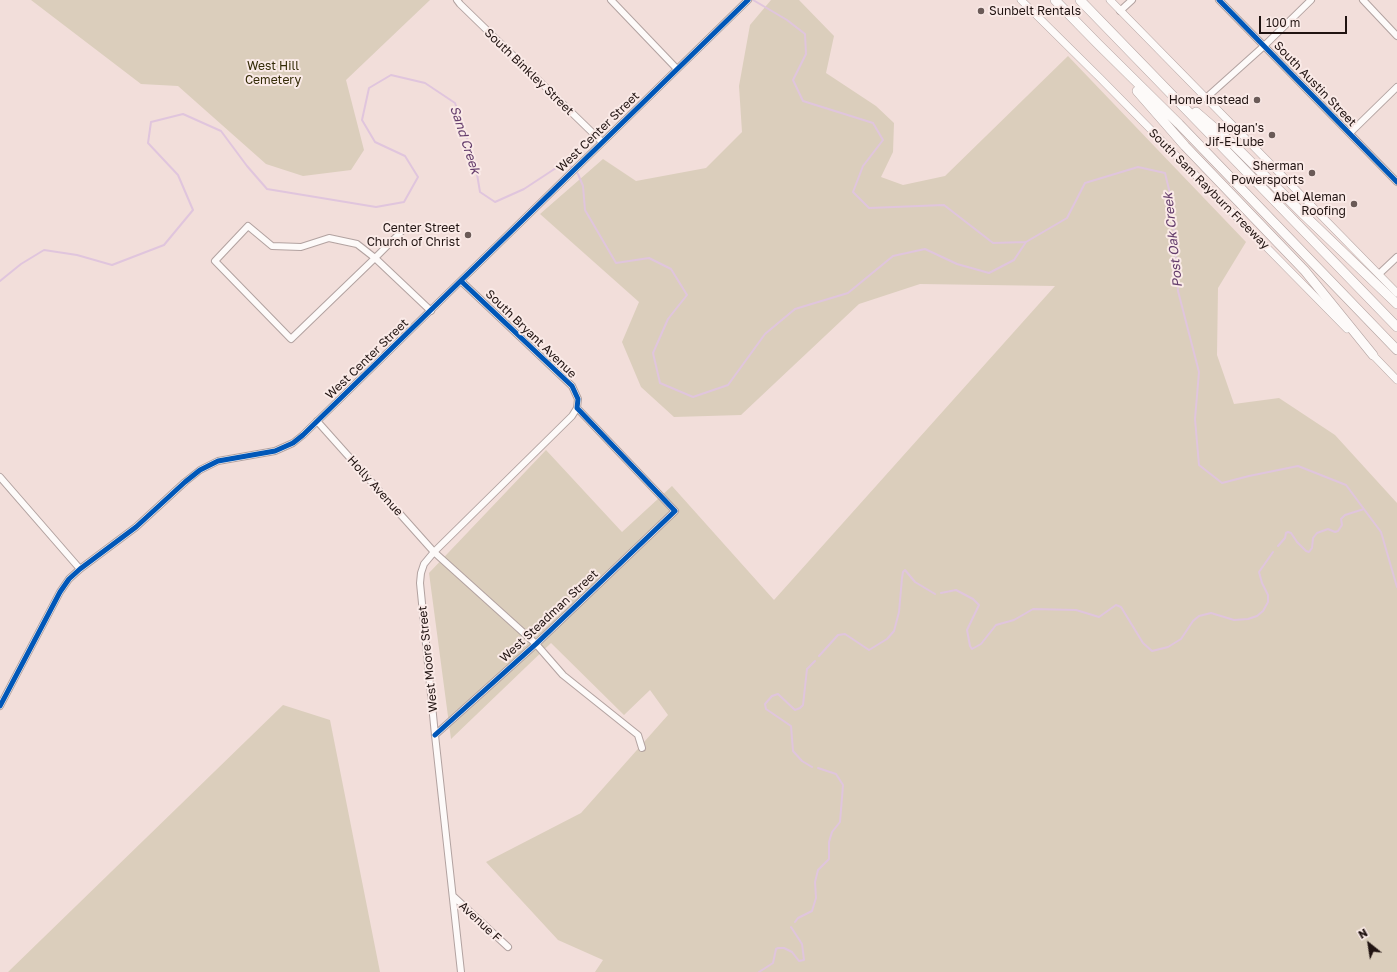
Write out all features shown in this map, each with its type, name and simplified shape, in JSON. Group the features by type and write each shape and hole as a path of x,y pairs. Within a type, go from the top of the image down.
{"highway":[{"name":"South Sam Rayburn Freeway","path":"1055,0 1179,124 1397,350"},
{"path":"1080,0 1397,327"},
{"path":"1098,44 1185,146 1305,271 1373,355"},
{"path":"1151,73 1233,144 1302,213 1397,304"}],"main road":[{"name":"South Sam Rayburn Freeway","path":"1021,0 1100,78 1397,380"},
{"path":"1110,0 1397,293"}],"street":[{"name":"South Binkley Street","path":"457,0 602,142"},
{"path":"611,0 677,69"},
{"name":"West Center Street","path":"0,706 60,592 69,579 80,568 136,527 200,470 218,462 275,451 293,443 431,311 748,0"},
{"path":"1120,11 1132,0"},
{"name":"South Austin Street","path":"1219,0 1397,182"},
{"path":"1206,98 1264,46 1311,0"},
{"path":"1363,0 1397,36"},
{"path":"1350,133 1397,87"},
{"path":"406,227 375,258 291,339 215,261 248,226 272,246 302,247 329,238 357,244 375,258 431,311"},
{"path":"1379,274 1397,257"},
{"name":"South Bryant Avenue","path":"461,281 572,386 578,399 578,408 675,511"},
{"name":"West Moore Street","path":"461,972 435,735 420,583 421,573 424,564 434,552 572,416 578,408"},
{"name":"Holly Avenue","path":"317,421 434,552 536,644 563,675 638,735 642,748"},
{"path":"0,477 80,568"},
{"name":"West Steadman Street","path":"435,735 536,644 675,511"},
{"name":"Avenue F","path":"453,896 508,947"}],"green space":[{"name":"West Hill Cemetery","path":"31,0 430,0 346,80 364,150 351,170 303,176 266,164 178,86 141,84"},
{"path":"771,0 799,0 834,36 826,73 876,106 894,123 893,152 881,177 903,185 945,176 1068,56 1246,242 1218,288 1217,355 1234,404 1279,398 1335,435 1397,503 1397,972 595,972 603,960 558,940 486,862 581,813 668,715 650,690 624,715 551,643 451,739 429,573 546,450 622,532 672,486 774,600 1055,286 920,284 859,304 741,415 674,417 641,387 622,342 639,302 540,214 603,159 636,181 706,168 742,132 739,86 750,25"},
{"path":"283,705 330,720 380,972 8,972"}],"waterway":[{"name":"Post Oak Creek","path":"753,0 787,20 805,34 806,54 793,80 803,101 873,123 883,140 863,166 853,192 869,208 944,205 993,243 1026,242 1067,218 1085,183 1138,167 1165,173 1172,202 1178,291 1199,372 1195,419 1199,465 1222,483 1298,466 1346,485 1381,532 1397,587"},
{"name":"Sand Creek","path":"0,281 21,264 44,250 77,255 112,265 164,245 193,210 178,175 148,143 151,122 183,114 221,131 247,166 267,189 376,207 404,202 418,177 405,156 375,142 362,120 369,88 391,75 425,83 455,103 475,162 480,192 495,202 524,189 559,166 566,165 572,167 578,174 583,186 585,210 616,263 649,258 671,269 687,295 668,319 653,353 660,383 693,397 728,385 765,334 795,309 848,293 893,256 925,249 957,264 989,273 1014,260 1026,242"},
{"path":"1278,546 1288,532 1291,533 1297,542 1309,552 1312,548 1313,538 1317,533 1328,529 1335,532 1338,531 1342,525 1341,519 1345,515 1364,509"},
{"path":"941,593 956,590 973,599 979,605 967,630 972,649 981,644 996,625 1014,620 1033,609 1076,610 1099,617 1116,605 1121,607 1143,643 1152,651 1168,647 1181,639 1193,621 1199,616 1211,613 1234,620 1248,619 1257,616 1263,611 1268,602 1268,595 1262,583 1259,572 1273,552"},
{"path":"819,656 838,635 845,634 869,650 887,639 894,631 899,612 902,578 905,570 915,582 935,594"},
{"path":"812,767 802,761 793,751 791,726 766,709 765,704 772,696 778,694 795,710 800,708 803,705 807,669 815,661"},
{"path":"795,922 798,918 812,911 816,898 815,882 818,870 829,859 829,842 832,832 840,822 843,785 836,774 818,768"},
{"path":"759,972 773,963 776,949 778,948 784,948 792,952 799,961 804,960 802,944 791,927"}],"cycle path":[{"path":"0,706 60,592 69,579 136,527 200,470 218,461 275,451 293,443 303,435 748,0"},
{"path":"1219,0 1397,182"},
{"path":"435,735 536,644 675,511 577,408 578,399 572,386 461,281"}],"place":[{"name":"Sunbelt Rentals","path":"981,11"},
{"name":"Home Instead","path":"1257,100"},
{"name":"Hogan's Jif-E-Lube","path":"1272,135"},
{"name":"Sherman Powersports","path":"1312,173"},
{"name":"Abel Aleman Roofing","path":"1354,204"},
{"name":"Center Street Church of Christ","path":"468,235"}]}
